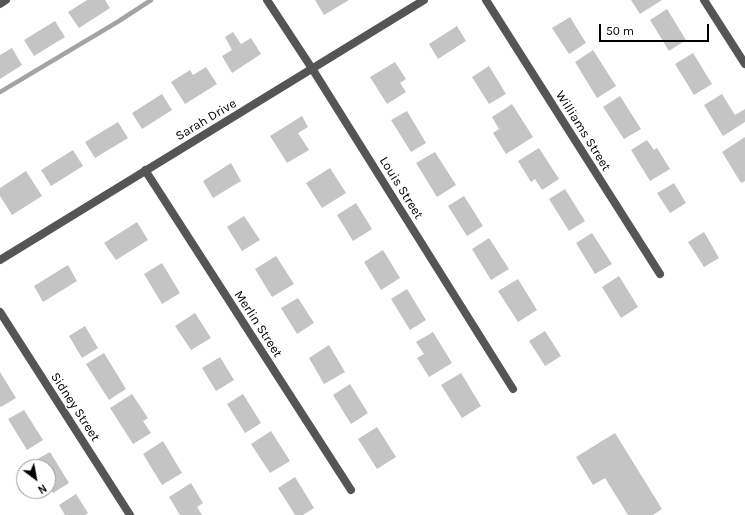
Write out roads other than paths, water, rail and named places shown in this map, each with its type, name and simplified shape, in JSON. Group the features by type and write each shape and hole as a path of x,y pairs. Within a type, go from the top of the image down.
{"street":[{"path":"0,4 6,0"},
{"name":"Louis Street","path":"267,0 313,70 513,389"},
{"name":"Sarah Drive","path":"0,260 145,170 313,70 424,0"},
{"name":"Williams Street","path":"486,0 660,274"},
{"path":"704,0 745,64"},
{"name":"Merlin Street","path":"145,170 351,490"},
{"name":"Sidney Street","path":"0,312 130,515"}],"waterway":[{"path":"0,92 119,21 151,0"}]}
